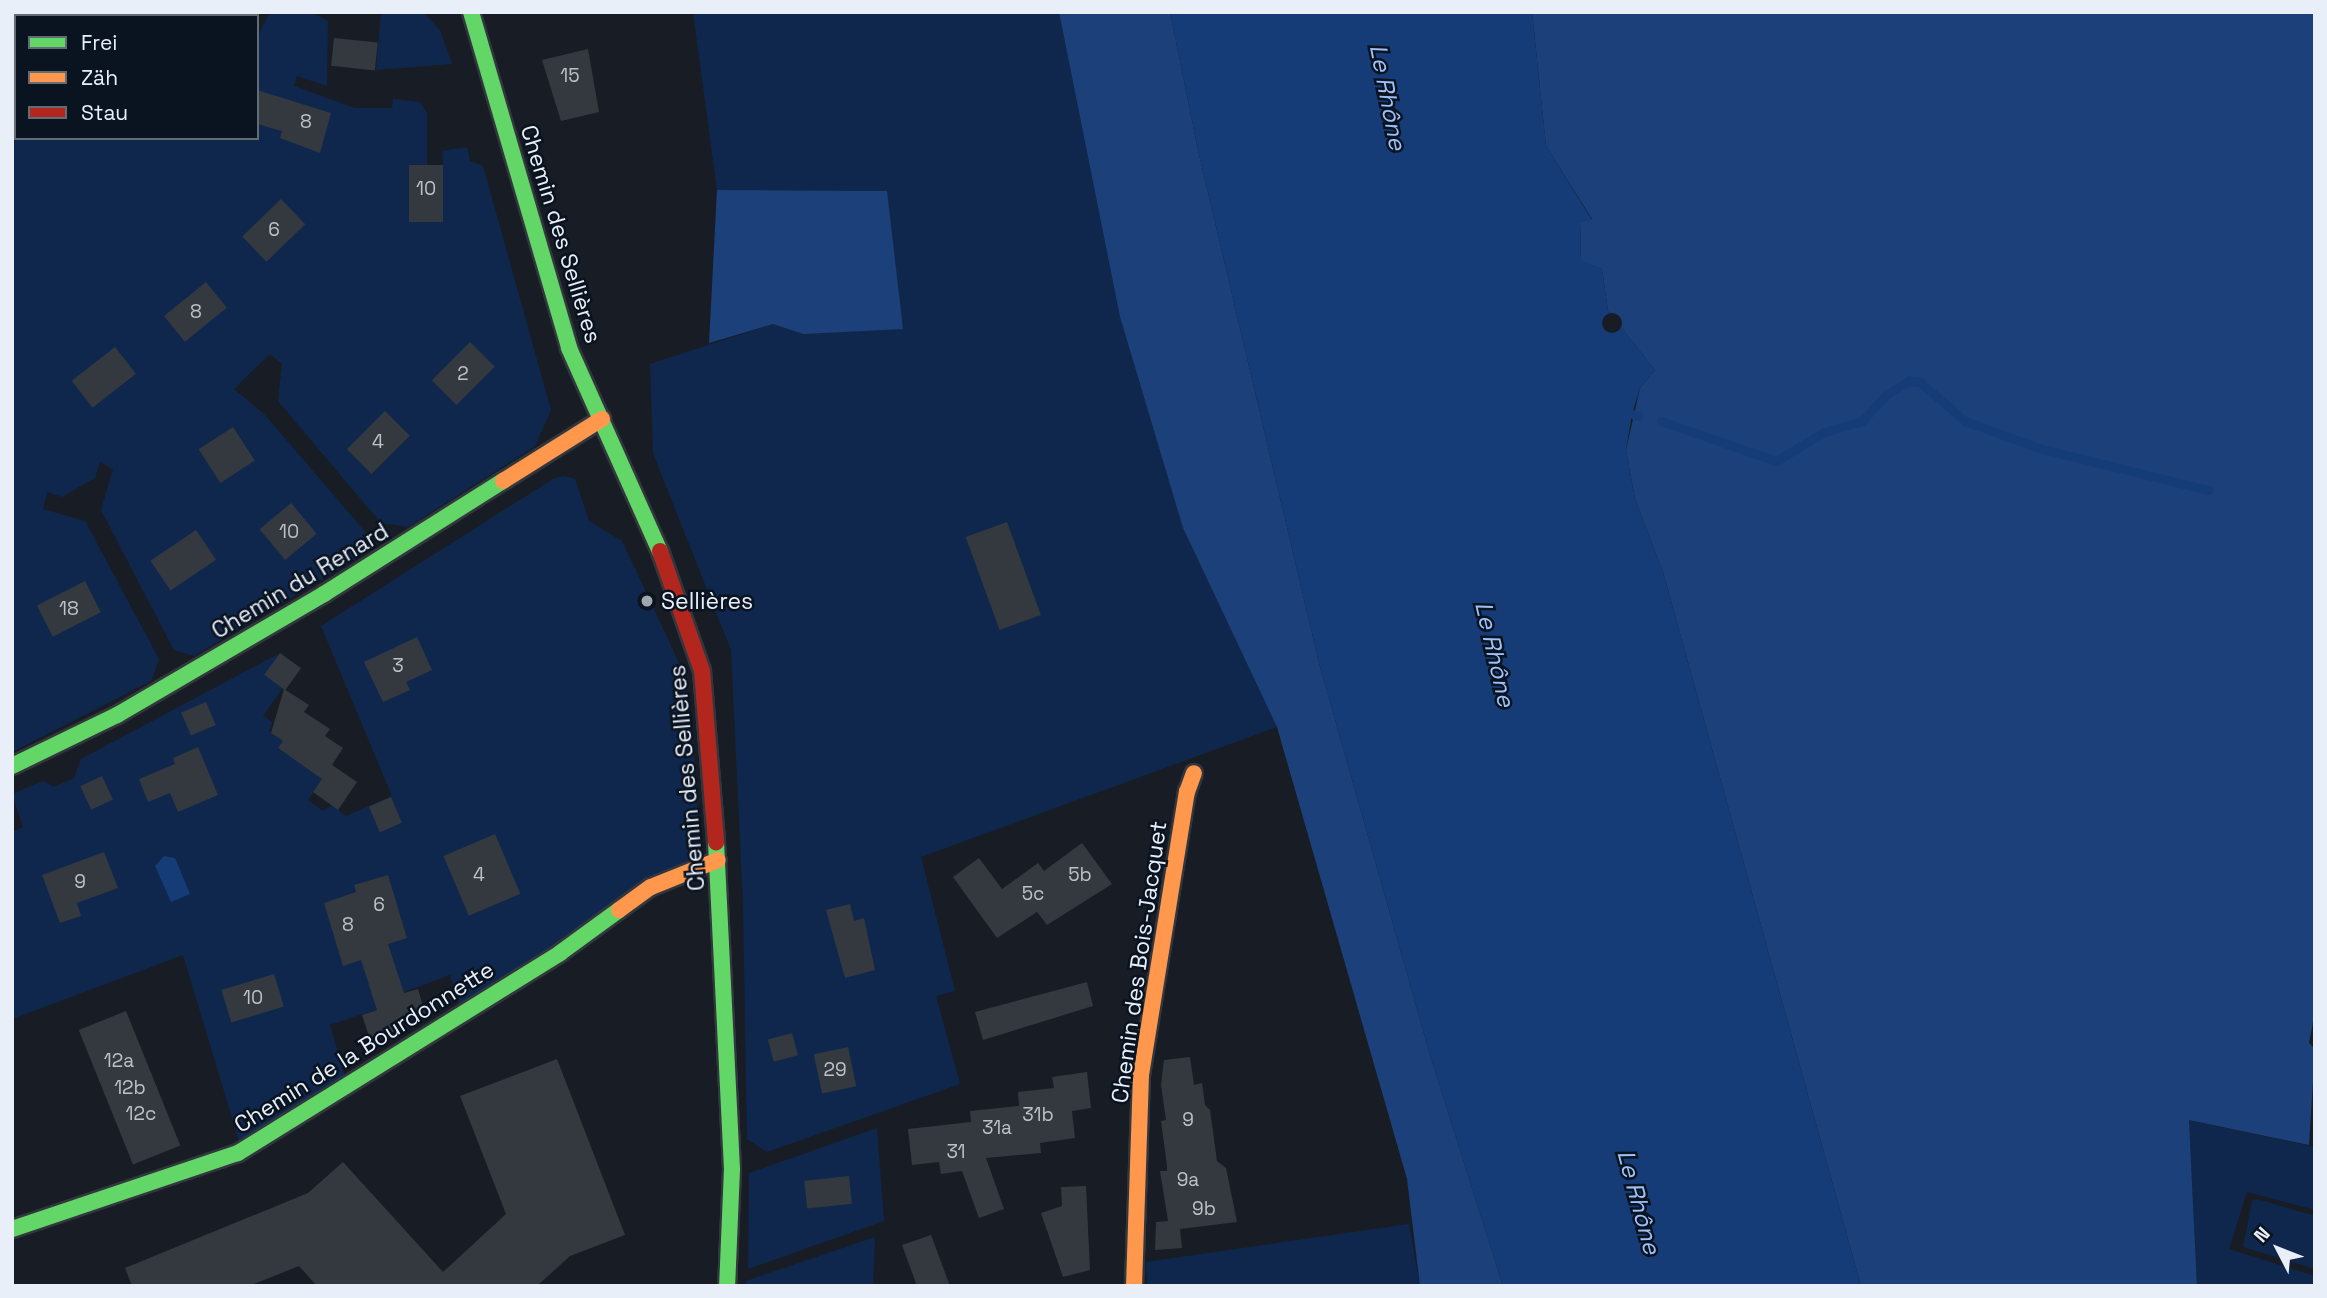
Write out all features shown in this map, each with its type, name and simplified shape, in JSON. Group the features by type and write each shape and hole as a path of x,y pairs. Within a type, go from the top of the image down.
{"street":[{"name":"Chemin des Sellières","path":"471,12 569,348 693,634 709,715 718,860 732,1168 727,1286"},
{"name":"Chemin du Renard","path":"12,766 117,715 324,594 602,419"},
{"name":"Chemin des Bois-Jacquet","path":"1134,1286 1141,1075 1187,792 1194,773"},
{"name":"Chemin de la Bourdonnette","path":"12,1228 238,1153 560,953 651,887 718,860"}],"shaded area":[{"path":"12,12 228,12 14,14 14,140 259,140 259,34 270,12 310,12 328,21 327,86 297,76 294,86 355,108 392,108 393,99 420,102 427,113 427,165 443,165 442,151 467,147 470,161 483,166 551,410 535,446 408,527 381,523 278,401 282,364 270,354 234,389 265,415 367,534 364,554 194,656 174,650 101,510 113,469 100,462 95,478 62,497 47,492 43,509 85,521 159,659 151,681 12,752"},
{"path":"381,12 420,12 427,16 440,30 452,64 376,70"},
{"path":"693,12 1059,12 1120,317 1183,528 1277,727 921,857 955,991 936,996 960,1084 767,1152 747,1139 743,904 731,650 653,453 650,364 773,324 803,334 887,191 717,190"},
{"path":"1059,12 1170,12 1198,150 1319,663 1430,1055 1503,1286 1420,1286 1407,1179 1277,727 1183,528 1120,317"},
{"path":"1532,12 2315,12 2315,1011 2309,1043 2315,1049 2309,1145 2189,1120 2197,1286 1861,1286 1663,572 1635,499 1626,450 1640,388 1655,370 1608,311 1602,269 1581,261 1580,222 1592,219 1546,146"},
{"path":"717,190 887,191 903,329 803,334 773,324 709,343"},
{"path":"564,476 575,479 589,521 622,541 680,665 692,726 700,853 459,1005 450,975 388,998 390,1005 330,1025 345,1077 240,1144 183,955 12,1019 12,832 23,827 12,794 43,781 54,787 74,778 81,759 280,653 265,675 283,687 263,716 272,722 269,731 283,741 279,749 327,772 308,800 323,811 332,805 346,816 392,796 321,626 553,479"},
{"path":"2189,1120 2315,1147 2315,1210 2247,1192 2229,1249 2315,1276 2315,1286 2197,1286"},
{"path":"877,1128 884,1221 748,1269 749,1173"},
{"path":"2257,1199 2315,1216 2315,1269 2243,1247 2252,1201"},
{"path":"1409,1224 1420,1286 1147,1286 1146,1262"},
{"path":"875,1237 873,1286 746,1286 746,1281"}],"water":[{"name":"Le Rhône","path":"1170,12 1532,12 1546,146 1592,220 1580,223 1581,260 1602,269 1608,311 1655,370 1640,388 1626,450 1635,499 1663,572 1861,1286 1503,1286 1430,1055 1319,663 1198,150"},
{"path":"164,856 175,858 190,894 171,902 155,866"}],"pier":[{"path":"1612,313 1619,316 1622,323 1619,330 1612,333 1605,330 1602,323 1605,316"}],"building":[{"path":"334,38 378,43 375,70 331,66"},
{"path":"588,49 599,112 561,121 542,60"},
{"path":"259,91 331,113 320,153 280,138 282,131 259,125"},
{"path":"409,165 443,165 443,222 409,222"},
{"path":"281,199 305,224 266,262 242,237"},
{"path":"206,282 227,308 185,342 164,316"},
{"path":"470,342 495,367 457,405 432,380"},
{"path":"115,347 136,374 93,408 72,381"},
{"path":"385,411 410,436 372,474 347,449"},
{"path":"233,427 255,461 220,483 199,449"},
{"path":"291,503 317,534 285,560 260,529"},
{"path":"1007,522 1041,615 1000,630 966,537"},
{"path":"196,530 216,560 171,591 150,561"},
{"path":"85,581 101,612 53,637 37,606"},
{"path":"417,637 432,670 406,682 410,690 383,702 364,662"},
{"path":"280,653 301,668 285,690 264,675"},
{"path":"284,689 309,705 304,712 330,729 325,736 343,748 332,765 357,782 338,810 313,792 322,779 278,748 283,741 271,733"},
{"path":"206,702 216,725 191,736 181,713"},
{"path":"198,747 218,795 178,812 170,793 148,802 139,779 175,764 173,758"},
{"path":"102,776 113,800 91,810 80,786"},
{"path":"391,797 402,823 380,832 369,806"},
{"path":"495,834 520,894 469,916 443,856"},
{"path":"1082,843 1112,884 1047,925 1037,912 997,938 953,877 979,858 1002,889 1038,863 1044,871"},
{"path":"104,852 118,888 77,903 81,916 60,923 42,875"},
{"path":"388,875 407,938 388,944 404,993 418,989 425,1013 396,1024 398,1030 371,1042 362,1015 377,1010 361,960 343,966 324,903 356,892 354,885"},
{"path":"850,904 854,921 864,918 875,970 845,978 826,910"},
{"path":"274,974 284,1007 231,1023 221,990"},
{"path":"1087,982 1093,1006 983,1040 975,1012"},
{"path":"126,1011 180,1145 133,1165 79,1030"},
{"path":"792,1033 798,1055 774,1062 768,1039"},
{"path":"848,1047 856,1086 822,1093 814,1054"},
{"path":"1190,1057 1194,1085 1202,1083 1205,1105 1210,1110 1217,1161 1226,1168 1237,1222 1180,1229 1182,1248 1155,1250 1156,1222 1168,1221 1160,1171 1167,1171 1161,1121 1166,1120 1161,1085 1164,1060"},
{"path":"557,1059 625,1235 570,1256 537,1286 317,1286 299,1266 249,1286 132,1286 125,1268 308,1193 343,1162 443,1272 506,1214 460,1096"},
{"path":"1087,1072 1091,1108 1072,1111 1075,1138 1040,1143 1041,1153 986,1158 1004,1209 979,1218 962,1171 941,1174 939,1162 912,1165 908,1129 971,1122 970,1111 1019,1106 1018,1092 1054,1088 1052,1077"},
{"path":"849,1176 852,1204 807,1209 804,1181"},
{"path":"1086,1186 1090,1270 1063,1277 1041,1213 1062,1206 1061,1187"},
{"path":"931,1235 950,1286 917,1286 902,1245"}],"waterway":[{"path":"1661,421 1776,461 1824,432 1862,421 1887,394 1909,381 1920,382 1965,421 2042,449 2209,490"},
{"path":"1632,414 1639,416"}],"traffic: fast":[{"path":"471,12 569,348 660,551"},
{"path":"12,766 117,715 324,594 503,481"},
{"path":"716,842 732,1169 727,1286"},
{"path":"12,1229 238,1153 560,953 619,910"}],"traffic: slow":[{"path":"503,481 602,419"},
{"path":"1134,1286 1141,1075 1187,792 1194,773"},
{"path":"619,910 651,887 718,860"}],"traffic: jam":[{"path":"660,551 702,671 716,842"}],"place":[{"name":"Sellières","path":"647,601"}]}
